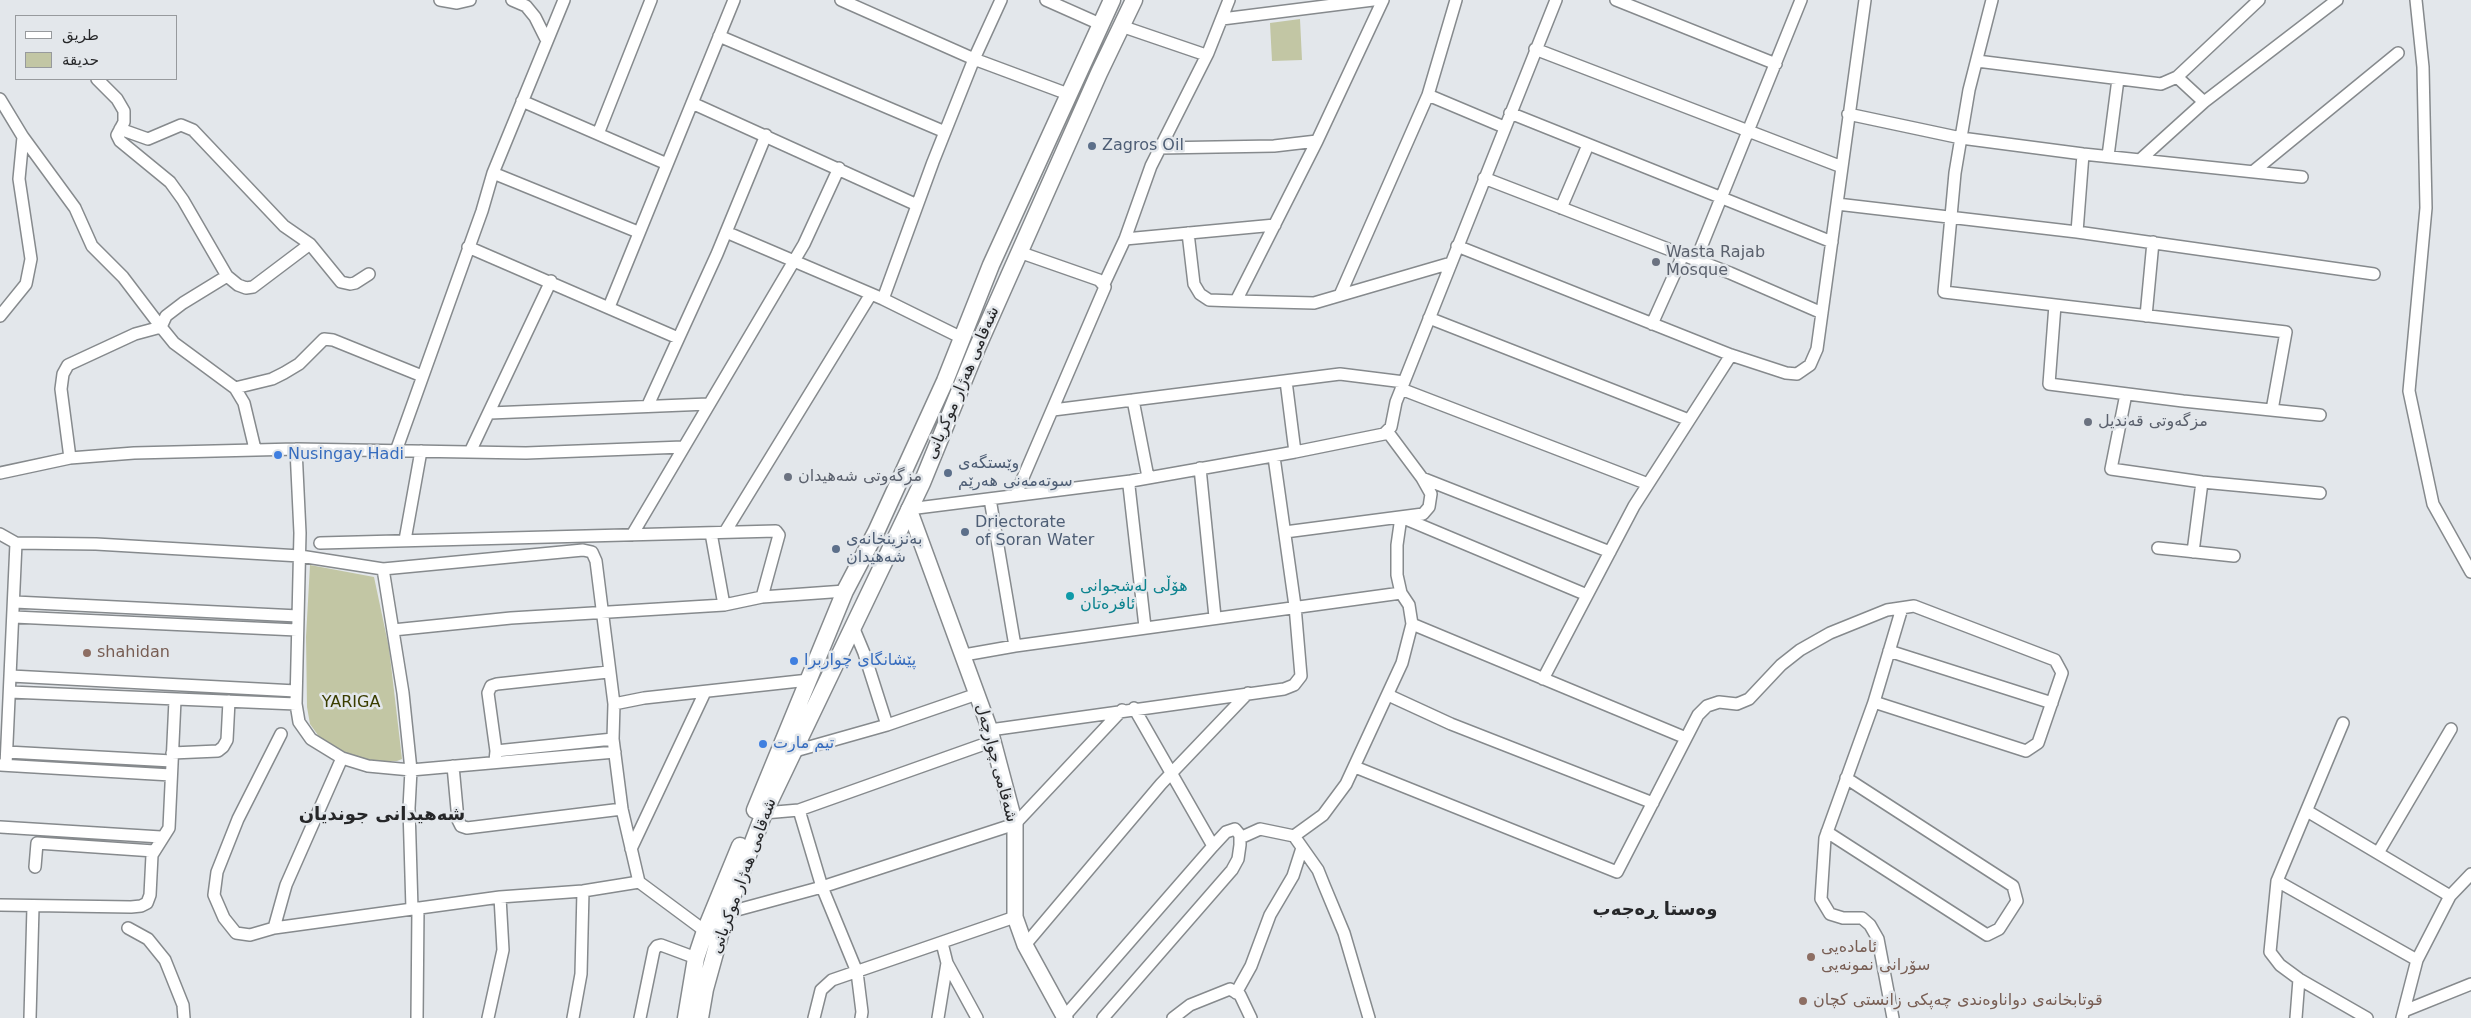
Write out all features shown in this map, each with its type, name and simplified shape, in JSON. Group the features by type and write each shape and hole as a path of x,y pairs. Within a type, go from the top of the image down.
{"highway":[{"name":"شەقامی ھەژار موکریانی","path":"686,1018 696,958 705,930 845,590 876,532 962,338 991,265 1112,0"},
{"name":"شەقامی ھەژار موکریانی","path":"700,1018 705,989 726,913 764,813 910,509 1010,272 1134,0"},
{"path":"991,265 1010,272"}],"main road":[{"name":"شەقامی چوارچەل","path":"910,509 964,655 991,735 1015,824 1015,917 1025,945 1065,1018"}],"street":[{"path":"440,0 457,3 470,0"},
{"path":"512,0 526,6 535,17 547,41"},
{"path":"396,451 493,174 564,0"},
{"path":"598,134 651,0"},
{"path":"609,307 734,0"},
{"path":"840,0 974,60 1068,94"},
{"path":"883,299 945,132 1001,0"},
{"path":"1046,0 1100,24"},
{"path":"1016,494 1102,296 1104,284 1160,148 1208,52 1229,0"},
{"path":"1222,19 1373,0"},
{"path":"1236,302 1318,142 1383,0"},
{"path":"1340,295 1428,95 1456,0"},
{"path":"910,509 1016,494 1131,481 1274,457 1384,434 1391,428 1402,386 1504,126 1556,0"},
{"path":"1616,0 1776,64"},
{"path":"1696,260 1801,0"},
{"path":"1457,246 1732,355 1786,373 1797,374 1810,365 1817,349 1865,0"},
{"path":"1992,0 1969,90 1961,138 1944,292 2286,332 2272,410"},
{"path":"1977,61 2161,84 2177,77 2259,0"},
{"path":"2142,158 2204,102 2337,0"},
{"path":"2416,0 2423,67 2426,208 2409,391 2433,504 2471,572"},
{"path":"1121,26 1203,54 1208,52"},
{"path":"720,36 945,132"},
{"path":"1535,49 1842,167"},
{"path":"2255,170 2398,53"},
{"path":"2177,77 2204,102"},
{"path":"2108,156 2118,79"},
{"path":"98,80 117,99 124,111 124,122 117,135 120,140 170,182 183,200 227,276 238,285 246,288 253,287 310,244"},
{"path":"1428,95 1504,126"},
{"path":"0,99 23,137 75,208 92,246 122,277 174,343 235,388 244,403 255,449"},
{"path":"522,101 667,164"},
{"path":"692,103 917,205"},
{"path":"1510,113 1832,242"},
{"path":"1848,114 1961,138 2083,154 2142,158 2302,177"},
{"path":"120,129 148,139 180,125 193,130 284,226 310,244 341,282 355,283 370,274"},
{"path":"648,405 726,232 766,135"},
{"path":"0,316 26,284 31,259 19,179 23,137"},
{"path":"1160,148 1274,146 1318,142"},
{"path":"1561,208 1588,145"},
{"path":"2077,232 2083,154"},
{"path":"632,534 794,262 839,168"},
{"path":"493,174 638,232"},
{"path":"1484,178 1696,260 1822,313"},
{"path":"1837,204 2077,232 2374,274"},
{"path":"1124,239 1275,225"},
{"path":"726,232 883,299 962,338"},
{"path":"1188,233 1194,284 1200,294 1209,300 1314,303 1451,263"},
{"path":"2146,316 2153,242"},
{"path":"468,247 678,338"},
{"path":"1019,252 1098,280 1104,284"},
{"path":"1652,324 1683,255"},
{"path":"70,458 61,389 63,374 68,365 136,334 161,327 166,316 183,303 227,276"},
{"path":"470,452 490,413 550,281"},
{"path":"725,532 871,294"},
{"path":"2055,305 2049,384 2320,414"},
{"path":"1429,318 1689,420"},
{"path":"235,388 272,379 284,373 299,364 324,339 333,340 422,376"},
{"path":"1543,679 1648,484 1732,355"},
{"path":"1053,410 1340,374 1402,386 1648,484"},
{"path":"1286,381 1295,452"},
{"path":"2126,394 2111,470 2202,482 2320,493"},
{"path":"1133,400 1148,477"},
{"path":"490,413 708,404"},
{"path":"1284,532 1422,514 1429,507 1431,494 1422,478 1387,431"},
{"path":"0,474 70,458 110,454 255,449 526,453 683,447"},
{"path":"296,449 300,556 296,704 299,722 311,738 342,758 368,766 411,770 453,766 496,756 613,739"},
{"path":"405,540 422,451"},
{"path":"764,813 799,810 991,735 1134,708 1284,689 1294,685 1301,676 1295,606 1274,457"},
{"path":"1200,468 1215,617"},
{"path":"1422,478 1610,552"},
{"path":"1131,481 1129,486 1145,627"},
{"path":"2193,552 2202,482"},
{"path":"990,499 1015,646"},
{"path":"1294,836 1323,815 1346,784 1402,663 1412,624 1409,605 1401,593 1397,575 1397,545 1401,517"},
{"path":"1401,517 1587,595"},
{"path":"320,543 774,531 778,533 762,597"},
{"path":"711,533 724,605"},
{"path":"0,534 16,543 96,544 300,556 383,570 583,550 592,552 596,561 608,672 614,704 613,739 622,809 639,882 705,930"},
{"path":"16,543 7,752 3,765 171,775"},
{"path":"2158,548 2234,556"},
{"path":"383,570 403,693 411,770 409,808 415,909 417,1018"},
{"path":"393,630 511,618 724,605 762,597 845,590"},
{"path":"964,655 1215,617 1401,593"},
{"path":"14,602 298,616"},
{"path":"1355,766 1617,872 1686,738 1706,706 1719,702 1737,704 1749,699 1781,665 1800,650 1830,633 1887,610 1914,606 2056,660 2062,673 2038,742 2026,751 1874,702"},
{"path":"1893,1018 1878,939 1870,925 1862,918 1843,918 1830,914 1821,900 1827,832 1874,702 1902,608"},
{"path":"14,617 298,630"},
{"path":"1412,624 1686,738"},
{"path":"854,629 864,653 887,725"},
{"path":"1888,652 2052,703"},
{"path":"496,756 488,693 491,686 608,672"},
{"path":"11,676 296,691"},
{"path":"614,704 644,698 809,680"},
{"path":"10,692 296,704"},
{"path":"631,849 705,692"},
{"path":"1025,945 1170,774 1248,693"},
{"path":"795,751 887,725 977,694"},
{"path":"1388,695 1450,724 1653,803"},
{"path":"0,906 141,906 147,903 150,895 152,855 161,837 169,828 175,700"},
{"path":"7,752 172,757 218,751 227,740 229,702"},
{"path":"1134,708 1170,774 1213,846"},
{"path":"726,913 822,887 1015,824 1122,710"},
{"path":"2343,723 2277,881 2270,952 2280,965 2299,979 2367,1018"},
{"path":"2378,853 2451,729"},
{"path":"281,734 238,818 217,872 214,895 224,918 236,933 250,935 274,928 500,897 583,891 639,882"},
{"path":"496,756 615,752"},
{"path":"274,928 286,886 342,758"},
{"path":"453,766 458,820 461,826 467,828 622,809"},
{"path":"1827,832 1987,935 1999,929 2016,901 2013,886 1846,778"},
{"path":"799,810 822,887 857,972 862,1012 861,1018"},
{"path":"2307,811 2450,896"},
{"path":"0,827 161,837"},
{"path":"1065,1018 1213,846 1229,830 1235,829 1240,838 1239,852 1232,870 1103,1018"},
{"path":"1240,838 1260,829 1294,836 1318,870 1338,920 1369,1018"},
{"path":"36,867 37,844 154,851"},
{"path":"1236,993 1251,966 1270,916 1292,876 1302,848"},
{"path":"2403,1014 2416,960 2450,896 2471,874"},
{"path":"2277,881 2416,960"},
{"path":"573,1018 581,974 583,891"},
{"path":"488,1018 503,950 500,897"},
{"path":"30,1018 33,907"},
{"path":"814,1018 821,990 832,980 942,944 1015,917"},
{"path":"128,928 148,939 165,960 183,1005 184,1018"},
{"path":"942,944 946,964 977,1018"},
{"path":"640,1018 655,948 661,945 696,958"},
{"path":"938,1018 946,964"},
{"path":"2296,1018 2299,979"},
{"path":"2403,1014 2471,984"},
{"path":"1173,1018 1190,1005 1230,989 1240,995 1251,1018"}],"green space":[{"path":"1300,19 1302,60 1272,61 1270,23"},
{"name":"YARIGA","path":"310,565 374,577 389,648 402,759 397,761 366,761 337,749 320,738 310,724 307,707 306,637"}],"place":[{"name":"Zagros Oil","path":"1092,146"},
{"name":"Wasta Rajab Mosque","path":"1656,262"},
{"name":"مزگەوتی قەندیل","path":"2088,422"},
{"name":"Nusingay Hadi","path":"278,455"},
{"name":"وێستگەی سوتەمەنی هەرێم","path":"948,473"},
{"name":"مزگەوتی شەهیدان","path":"788,477"},
{"name":"Driectorate of Soran Water","path":"965,532"},
{"name":"بەنزینخانەی شەهیدان","path":"836,549"},
{"name":"هۆڵی لەشجوانی ئافرەتان","path":"1070,596"},
{"name":"shahidan","path":"87,653"},
{"name":"پێشانگای چواربرا","path":"794,661"},
{"name":"تيم مارت","path":"763,744"},
{"name":"ئامادەیی سۆرانی نمونەیی","path":"1811,957"},
{"name":"قوتابخانەی دواناوەندی چەپکی زانستی کچان","path":"1803,1001"}],"district":[{"name":"شەھیدانی جوندیان","path":"382,815"},
{"name":"وەستا ڕەجەب","path":"1655,910"}]}
